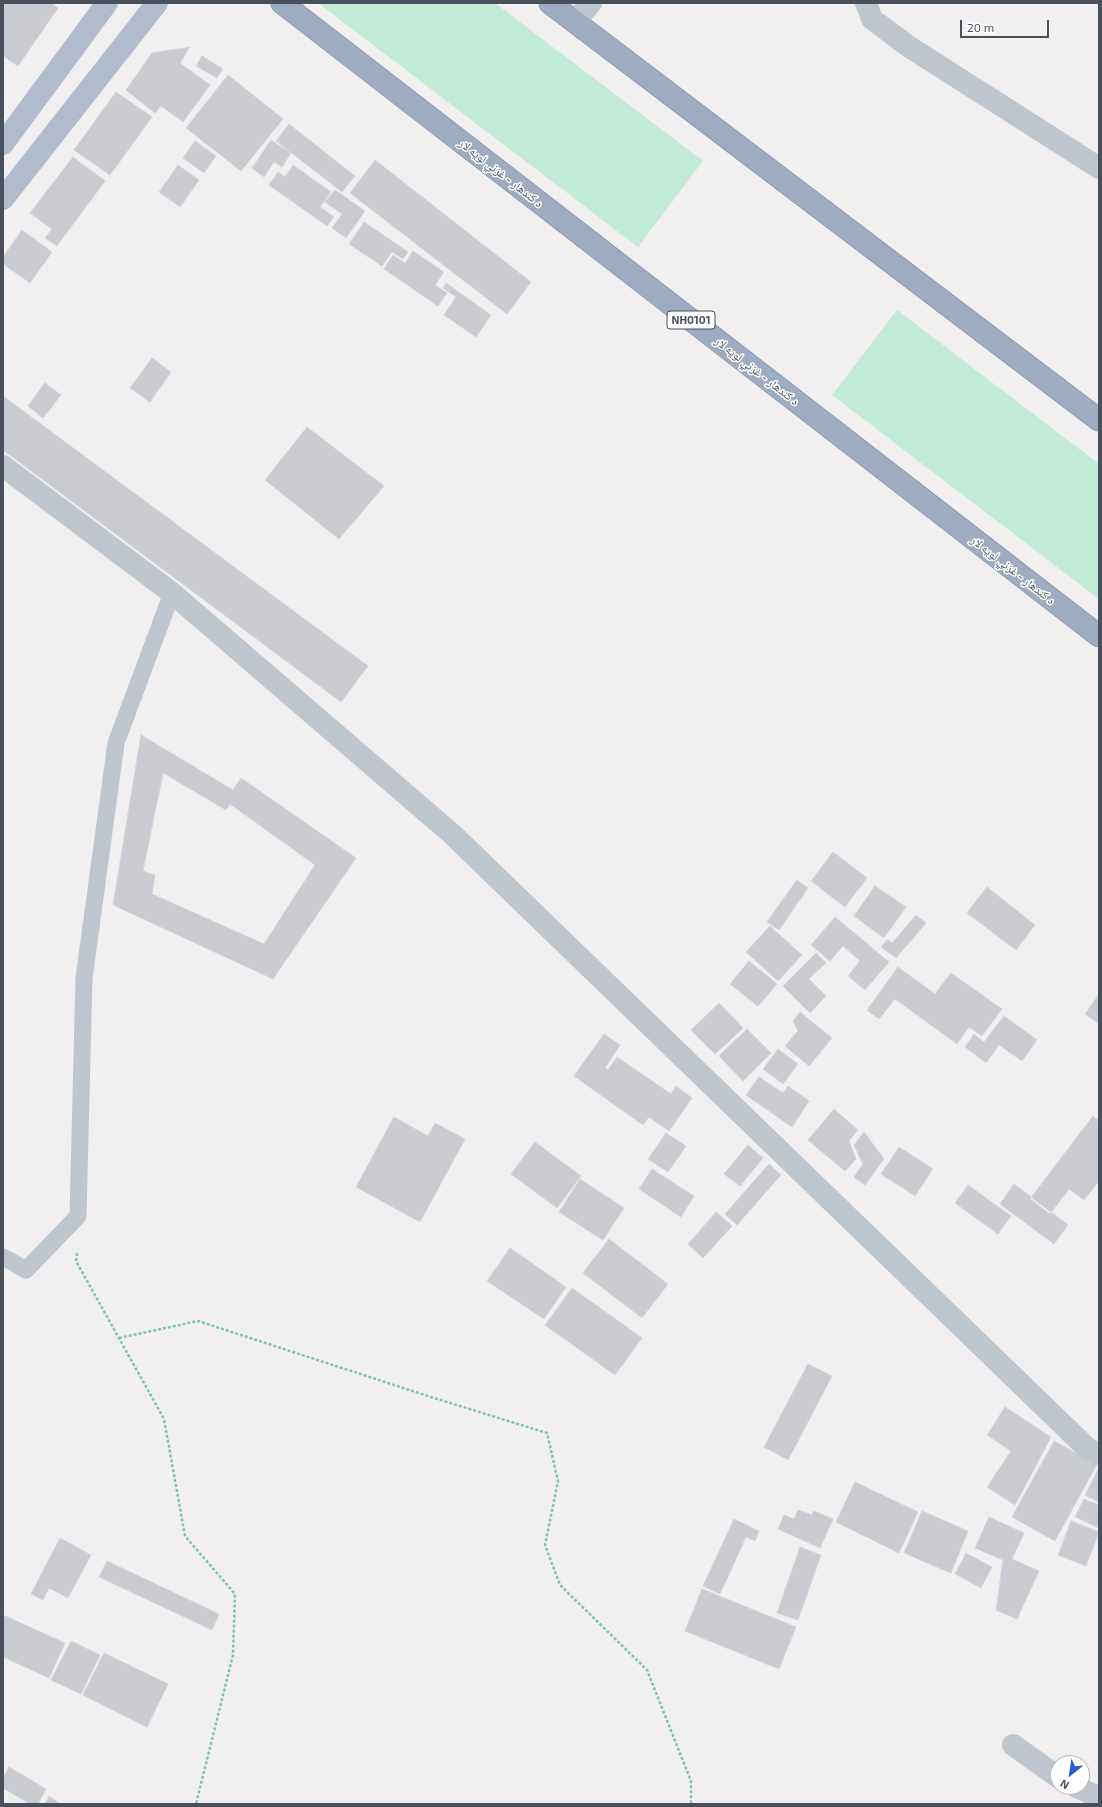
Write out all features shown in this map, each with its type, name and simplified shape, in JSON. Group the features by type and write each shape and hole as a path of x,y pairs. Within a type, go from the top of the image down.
{"highway":[{"name":"د کندهار - غزني لويه لار","path":"282,3 1099,636"},
{"path":"550,3 1099,420"}],"main road":[{"path":"3,144 107,3"},
{"path":"3,200 157,3"}],"street":[{"path":"575,22 591,3"},
{"path":"866,3 872,19 908,46 1099,168"},
{"path":"3,466 172,593 452,834 1087,1448 1099,1454"},
{"path":"1013,1745 1050,1771"}],"lane":[{"path":"3,1257 26,1270 78,1216 84,978 116,743 172,593"}],"path":[{"path":"78,1216 76,1261 164,1420 185,1536 235,1594 233,1655 196,1804"},
{"path":"119,1338 198,1321 434,1398 548,1433 558,1481 545,1545 560,1585 647,1670 692,1781 691,1804"}],"green space":[{"path":"318,3 495,3 703,161 638,247"},
{"path":"897,310 1099,464 1099,599 832,395"}],"building":[{"path":"3,3 51,3 58,8 18,66 3,56"},
{"path":"190,47 180,63 210,85 183,122 161,106 155,113 126,90 152,53"},
{"path":"202,56 223,69 217,78 196,66"},
{"path":"228,75 283,119 241,171 186,128"},
{"path":"116,92 152,117 110,175 74,150"},
{"path":"289,124 355,176 342,192 276,141"},
{"path":"271,140 291,153 282,167 274,162 264,177 252,168"},
{"path":"195,141 216,156 204,173 183,158"},
{"path":"73,157 105,181 57,246 45,238 52,229 30,213"},
{"path":"375,160 531,282 507,314 350,193"},
{"path":"178,165 199,180 180,207 159,192"},
{"path":"293,165 331,192 320,207 334,217 327,226 269,185 278,172 285,177"},
{"path":"335,190 365,211 346,238 332,228 342,214 325,202"},
{"path":"364,222 408,252 403,259 392,252 382,266 349,244"},
{"path":"22,230 52,252 30,283 3,264 3,257"},
{"path":"413,251 444,272 435,285 447,293 438,306 384,269 393,255 405,263"},
{"path":"446,283 491,315 476,337 444,315 456,297 443,288"},
{"path":"152,358 171,372 150,402 130,388"},
{"path":"45,383 61,395 43,418 28,406"},
{"path":"3,396 368,666 341,702 3,450"},
{"path":"307,427 384,486 339,539 265,480"},
{"path":"141,735 233,790 241,778 356,858 273,979 113,905","holes":["163,773 226,810 230,804 315,865 264,944 152,894 155,875 143,871"]},
{"path":"833,852 867,878 845,907 811,881"},
{"path":"797,880 808,888 779,930 767,922"},
{"path":"875,886 906,907 884,938 854,916"},
{"path":"987,887 1035,925 1016,950 967,913"},
{"path":"916,915 926,923 896,958 881,947 888,939 892,943"},
{"path":"835,917 889,962 865,990 848,976 860,961 843,946 830,961 811,945"},
{"path":"770,926 802,955 778,981 746,952"},
{"path":"816,953 826,963 809,979 826,996 810,1013 783,986"},
{"path":"749,961 777,984 758,1006 730,984"},
{"path":"898,967 935,994 951,973 1002,1009 982,1036 969,1027 957,1044 895,999 879,1019 867,1010"},
{"path":"1099,994 1099,1024 1085,1014"},
{"path":"719,1003 743,1028 715,1054 691,1030"},
{"path":"800,1012 832,1038 809,1066 785,1046 798,1031 793,1021"},
{"path":"1004,1016 1037,1040 1022,1061 999,1045 986,1063 965,1047 974,1034 984,1042"},
{"path":"747,1029 771,1053 743,1081 719,1056"},
{"path":"604,1034 620,1045 605,1068 608,1070 617,1057 671,1094 676,1086 692,1098 669,1131 649,1117 643,1125 574,1076"},
{"path":"778,1049 798,1064 783,1084 763,1069"},
{"path":"759,1077 783,1093 788,1086 809,1101 792,1127 746,1095"},
{"path":"834,1109 858,1130 849,1141 856,1159 845,1171 808,1140"},
{"path":"1093,1116 1099,1121 1099,1181 1084,1200 1069,1189 1050,1214 1030,1199"},
{"path":"394,1117 428,1136 435,1123 465,1139 420,1222 356,1187"},
{"path":"864,1132 884,1159 865,1185 854,1177 863,1164 854,1145"},
{"path":"666,1133 686,1146 668,1172 648,1159"},
{"path":"535,1142 581,1176 557,1208 511,1174"},
{"path":"748,1145 763,1158 740,1186 724,1174"},
{"path":"899,1147 933,1169 915,1196 881,1174"},
{"path":"769,1164 781,1175 737,1225 725,1214"},
{"path":"652,1169 694,1196 681,1217 639,1189"},
{"path":"580,1179 624,1208 603,1240 559,1212"},
{"path":"1014,1184 1068,1225 1054,1244 1000,1204"},
{"path":"968,1185 1011,1216 998,1234 955,1203"},
{"path":"716,1212 732,1226 703,1258 688,1244"},
{"path":"609,1239 668,1284 642,1318 583,1273"},
{"path":"510,1248 566,1287 544,1319 487,1281"},
{"path":"572,1288 642,1338 615,1375 545,1325"},
{"path":"808,1364 832,1376 788,1460 764,1447"},
{"path":"1005,1407 1051,1437 1015,1505 987,1487 1011,1451 987,1435"},
{"path":"1054,1441 1097,1464 1055,1541 1012,1517"},
{"path":"1099,1468 1099,1502 1085,1495"},
{"path":"855,1482 918,1512 899,1553 836,1522"},
{"path":"1084,1499 1099,1505 1099,1528 1075,1517"},
{"path":"798,1510 812,1515 814,1511 833,1519 820,1548 778,1529 784,1515 794,1519"},
{"path":"922,1511 968,1531 951,1573 904,1553"},
{"path":"989,1517 1024,1533 1012,1559 1039,1571 1017,1619 996,1610 1003,1560 975,1548"},
{"path":"734,1519 759,1531 755,1541 746,1537 720,1594 703,1586"},
{"path":"1071,1521 1099,1532 1086,1566 1058,1555"},
{"path":"60,1538 91,1555 68,1598 49,1588 43,1600 31,1594"},
{"path":"800,1547 821,1555 798,1620 777,1613"},
{"path":"966,1553 992,1567 981,1588 955,1574"},
{"path":"107,1561 219,1614 212,1630 99,1577"},
{"path":"702,1589 796,1627 779,1669 685,1631"},
{"path":"3,1615 65,1643 49,1678 3,1657"},
{"path":"71,1641 100,1655 81,1694 51,1680"},
{"path":"104,1653 168,1684 147,1727 83,1695"},
{"path":"9,1767 46,1789 38,1804 30,1804 3,1788 3,1778"},
{"path":"49,1796 61,1804 45,1804"}]}
